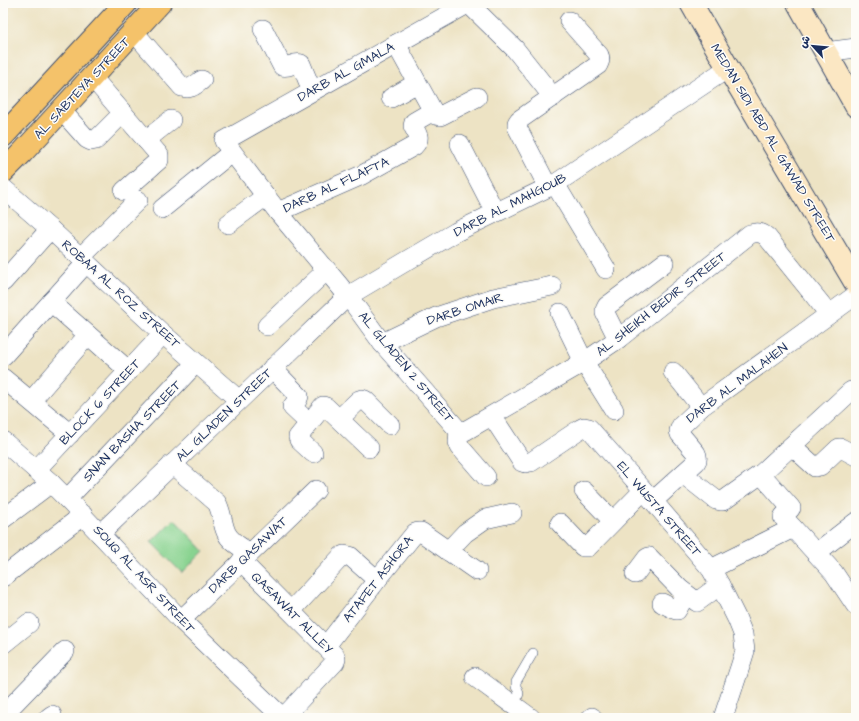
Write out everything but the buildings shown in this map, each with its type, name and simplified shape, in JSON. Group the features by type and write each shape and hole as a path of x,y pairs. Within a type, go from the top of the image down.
{"main road":[{"name":"AL SABTEYA STREET","path":"3,136 126,3"},
{"name":"AL SABTEYA STREET","path":"3,172 160,3"}],"street":[{"path":"468,3 514,49 552,96"},
{"name":"DARB AL GMALA","path":"162,209 228,147 312,91 468,3"},
{"name":"MEDAN SIDI ABD AL GAWAD STREET","path":"691,3 856,284"},
{"path":"798,3 856,106"},
{"path":"569,21 599,55 600,62 598,65 519,120 517,126 551,185 606,269"},
{"path":"263,29 282,66 287,67 298,63 301,64 312,91"},
{"path":"134,32 182,87 191,88 202,80"},
{"path":"396,44 435,115 440,116 477,97"},
{"path":"825,52 856,48"},
{"name":"DARB AL MAHGOUB","path":"348,296 456,232 551,185 728,68"},
{"path":"3,356 50,302 159,160 159,155 92,77"},
{"path":"391,98 417,83"},
{"path":"61,110 87,139 91,141 96,140 123,114"},
{"name":"DARB AL FLAFTA","path":"278,212 362,175 414,146 417,143 418,135 413,126 414,122 433,111"},
{"path":"146,140 171,120"},
{"path":"460,144 495,212"},
{"name":"AL GLADEN 2 STREET","path":"228,147 278,212 348,296 382,342 463,430"},
{"name":"ROBAA AL ROZ STREET","path":"3,188 50,229 163,334 239,400"},
{"path":"228,224 266,196"},
{"path":"3,282 50,229"},
{"name":"AL SHEIKH BEDIR STREET","path":"463,430 492,416 584,362 618,339 750,234 756,232 762,233 767,237 829,314"},
{"path":"618,339 605,313 607,306 664,263"},
{"path":"267,326 327,270"},
{"name":"DARB OMAIR","path":"382,342 436,317 493,298 552,286"},
{"name":"DARB AL MALAHEN","path":"560,523 583,547 588,548 613,521 648,496 683,474 698,460 698,456 680,434 680,428 701,407 856,295"},
{"name":"AL GLADEN STREET","path":"100,534 348,296"},
{"path":"50,302 129,371"},
{"path":"560,313 584,362 614,410"},
{"name":"BLOCK 6 STREET","path":"36,470 163,334"},
{"path":"31,401 88,335"},
{"name":"SNAN BASHA STREET","path":"67,499 196,363"},
{"path":"272,368 299,396 292,407 309,423"},
{"path":"673,372 701,407"},
{"path":"3,378 70,434"},
{"path":"683,474 716,500 720,502 725,500 761,474 851,391"},
{"path":"339,420 362,399 365,400 390,425"},
{"path":"313,453 298,438 323,406 369,448"},
{"name":"EL WUSTA STREET","path":"492,416 522,462 525,463 531,462 580,429 589,428 711,569 737,619 743,634 744,651 723,718"},
{"path":"463,430 458,442 460,447 486,477"},
{"name":"SOUQ AL ASR STREET","path":"3,442 51,483 181,620 278,716"},
{"path":"792,446 818,468 839,448 856,456"},
{"name":"QASAWAT ALLEY","path":"172,464 217,503 229,537 291,611 335,656 335,662 278,716"},
{"path":"761,474 791,508 783,517 834,573 856,606"},
{"path":"3,519 51,483"},
{"name":"DARB QASAWAT","path":"181,620 316,490"},
{"path":"584,491 613,521"},
{"path":"448,551 465,533 485,519 512,513"},
{"path":"3,577 83,516"},
{"path":"816,553 854,526"},
{"path":"711,569 793,528"},
{"name":"ATAFET ASHORA","path":"326,646 415,533 421,532 477,570"},
{"path":"291,611 344,555 350,556 377,580"},
{"path":"635,574 649,556 680,589 697,602 720,585"},
{"path":"662,603 677,610 686,594"},
{"path":"3,644 29,623"},
{"path":"3,715 65,650"},
{"path":"475,677 531,718"}],"lane":[{"path":"513,704 519,695 516,682 533,653"}],"green space":[{"path":"174,519 204,551 182,573 151,542"}]}
